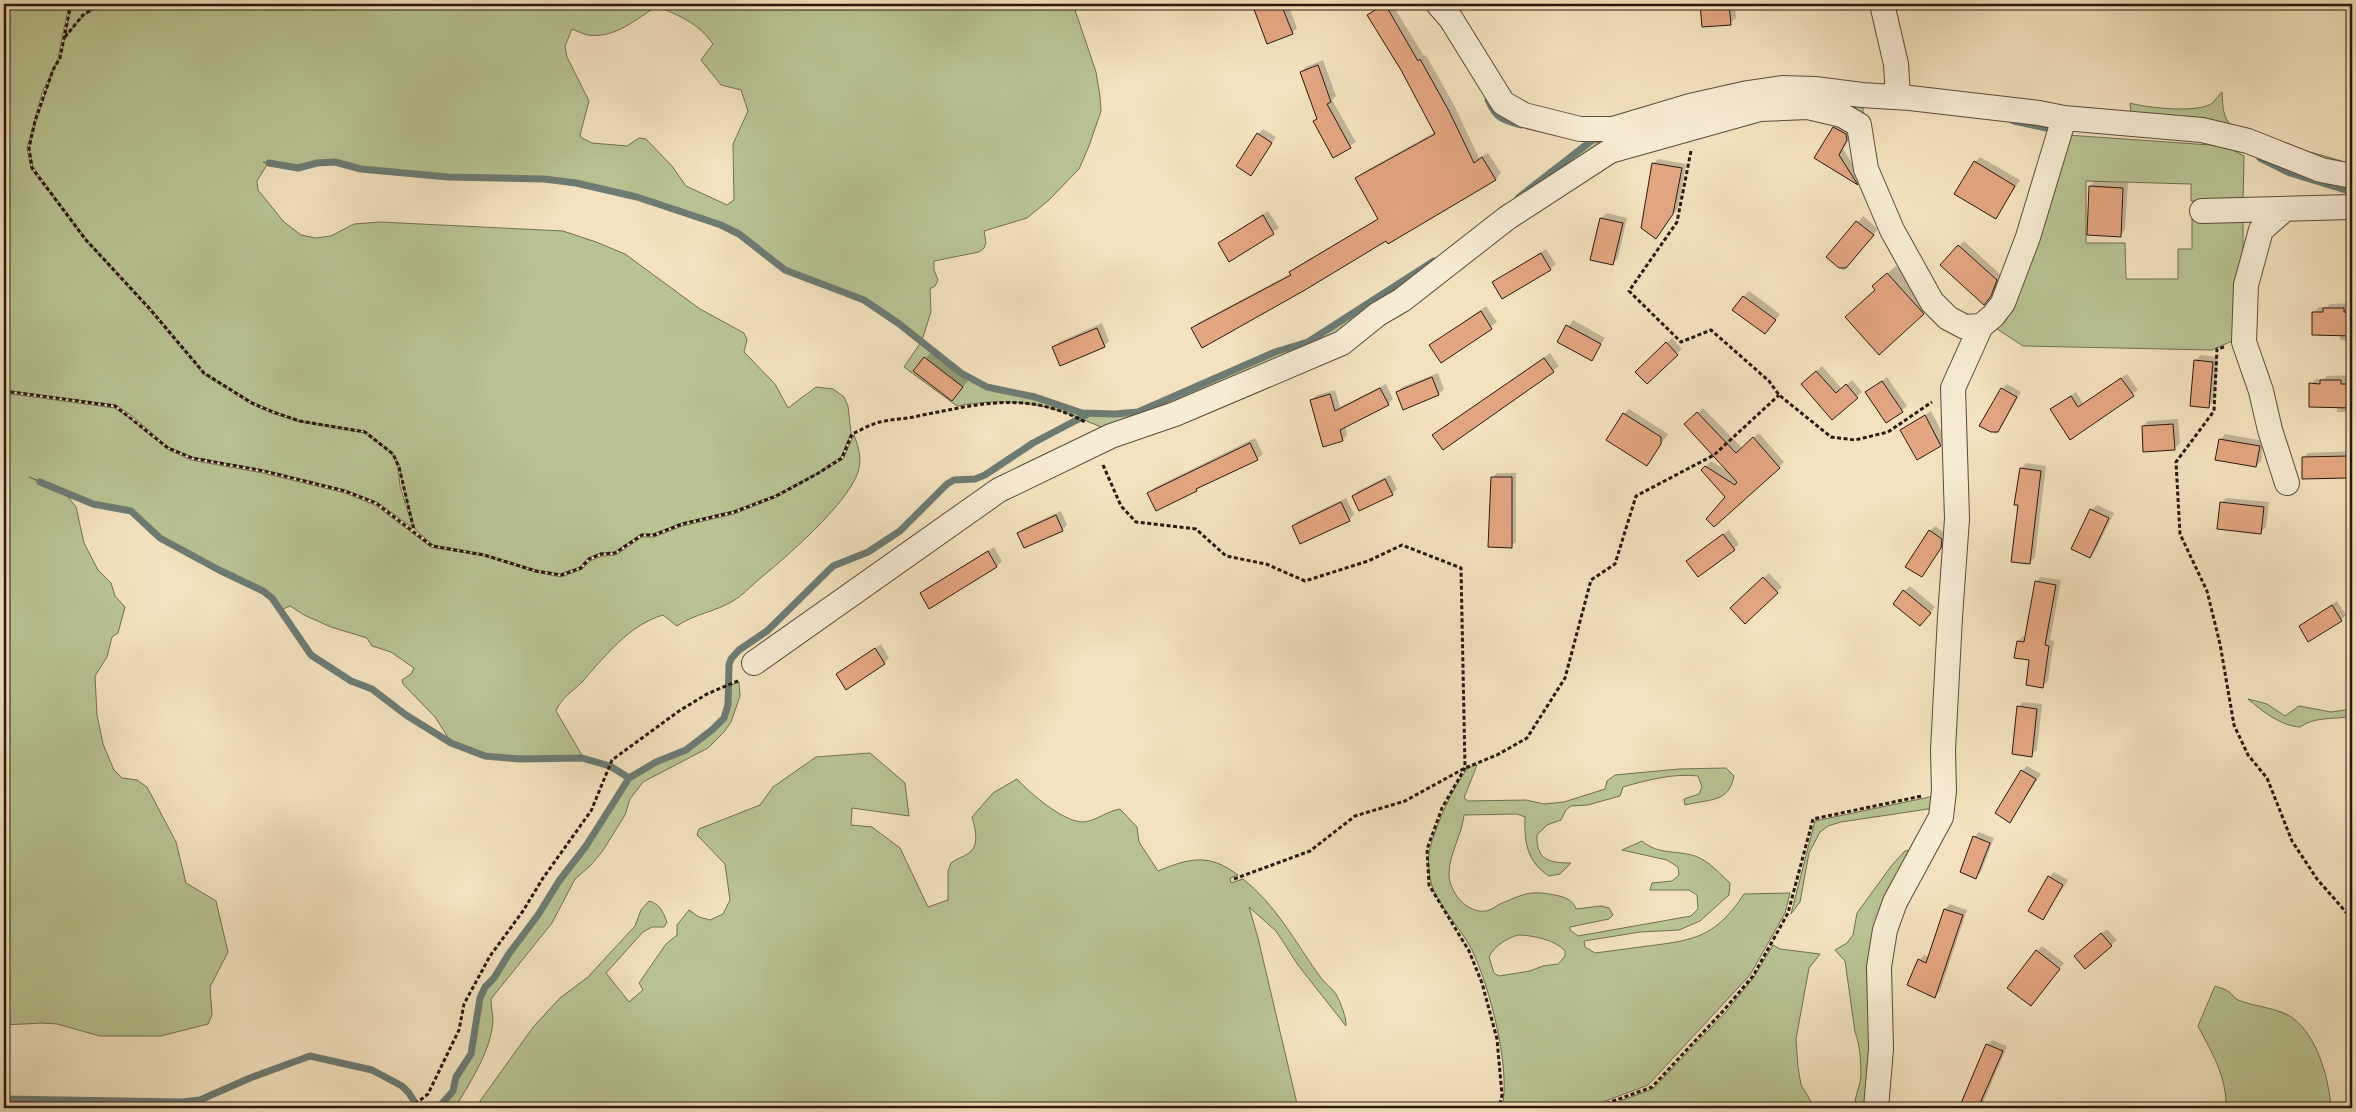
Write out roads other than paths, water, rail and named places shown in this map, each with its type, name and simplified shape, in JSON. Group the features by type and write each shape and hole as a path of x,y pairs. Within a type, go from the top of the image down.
{"street":[{"path":"1438,4 1452,19 1503,103 1524,115 1580,129 1613,129 1690,106 1748,93 1782,88 1898,98 2039,113 2064,118 2202,130 2248,141 2321,170 2352,176"},
{"path":"1882,4 1896,64 1898,98"},
{"path":"754,663 999,490 1102,440 1175,414 1342,343 1378,314 1402,300 1507,218 1610,151 1697,125 1760,109 1808,107 1842,115 1858,125 1866,169 1892,230 1932,302 1948,318 1965,327 1981,326"},
{"path":"1876,1108 1881,1049 1879,967 1885,930 1895,902 1941,816 1944,791 1943,750 1958,519 1953,388 1981,326 1993,316 2003,303 2028,237 2064,118"},
{"path":"2202,210 2352,207"},
{"path":"2285,209 2262,230 2246,285 2244,342 2261,391 2270,430 2287,483"}],"waterway":[{"path":"1488,100 1497,115 1521,125"},
{"path":"2014,121 2051,129"},
{"path":"1518,198 1591,141"},
{"path":"2260,158 2290,173 2352,192"},
{"path":"269,163 298,168 317,163 335,162 361,169 448,177 544,179 576,183 637,197 721,225 739,234 785,270 864,300 898,323 961,373 987,387 1035,397 1082,413 1115,414 1138,412 1275,352 1308,342 1434,261"},
{"path":"438,1108 453,1091 456,1077 471,1054 480,998 485,987 494,978 559,881 586,846 629,778 656,762 686,750 724,718 728,705 729,665 731,659 739,650 767,631 833,566 868,552 900,531 947,484 954,480 975,479 985,475 1033,443 1088,414"},
{"path":"40,482 93,504 131,511 160,538 263,591 272,598 311,655 351,681 372,689 406,715 451,743 485,756 520,759 582,758 610,766 629,778"},
{"path":"4,1099 182,1102 200,1100 250,1078 310,1056 372,1070 402,1086 409,1093 418,1108"}]}
